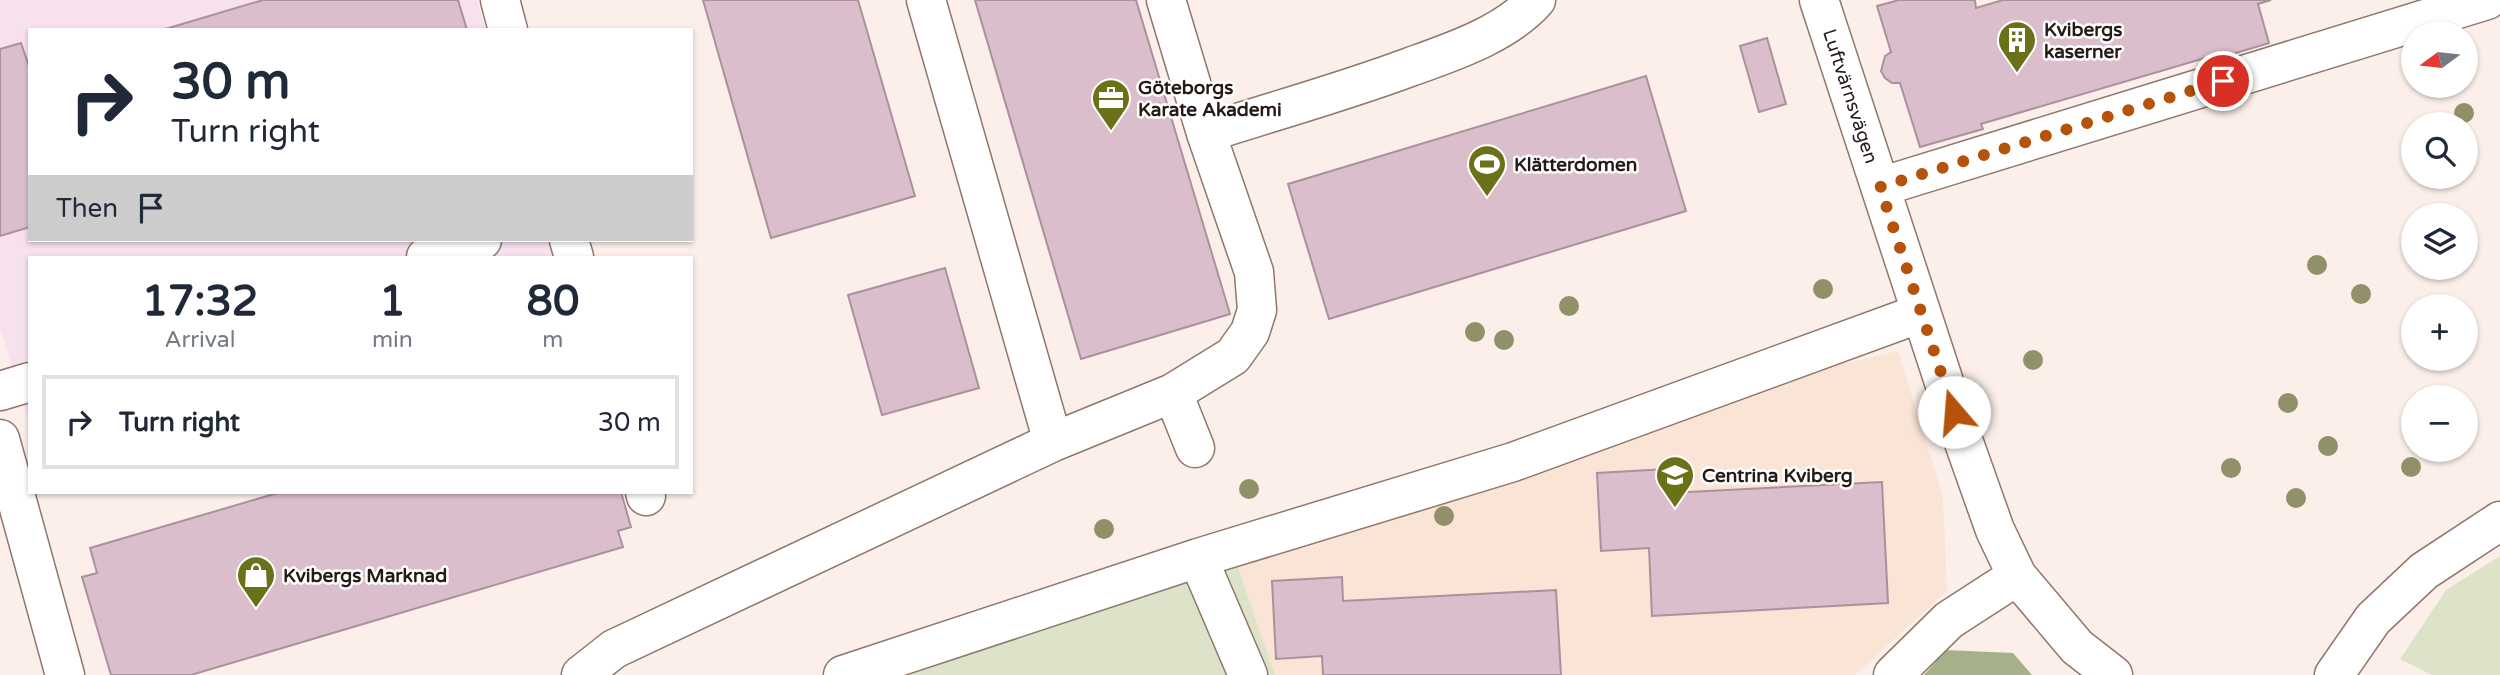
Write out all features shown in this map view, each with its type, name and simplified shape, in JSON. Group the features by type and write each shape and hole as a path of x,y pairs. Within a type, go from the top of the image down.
{"street":[{"path":"500,0 507,28"},
{"path":"926,0 1053,442"},
{"path":"581,675 614,649 1053,442 1173,393 1233,356 1250,332 1257,310 1254,272 1206,132 1166,0"},
{"path":"1206,132 1373,81 1462,48 1525,13 1536,0"},
{"path":"1880,187 2487,0"},
{"name":"Luftvärnsvägen","path":"1821,1 1921,313 1995,530 2017,576 2077,647 2113,675"},
{"path":"429,256 475,242"},
{"path":"843,675 1198,558 1513,461 1921,313"},
{"path":"0,391 28,383"},
{"path":"1173,393 1195,448"},
{"path":"0,439 65,675"},
{"path":"2334,675 2373,619 2424,571 2500,521"},
{"path":"1198,558 1248,675"},
{"path":"1893,675 1949,620 2017,576"}],"shaded area":[{"path":"0,0 477,0 485,28 28,28 28,242 548,242 553,256 28,256 28,419 0,328"},
{"name":"Centrina Kviberg","path":"1898,351 1943,497 1947,591 1855,675 1275,675 1235,559 1791,376"}],"green space":[{"path":"2500,556 2500,675 2432,675 2400,659 2446,590"},
{"path":"1235,559 1275,675 910,675"},
{"path":"1946,650 2013,653 2032,675 1924,675"}],"building":[{"path":"263,0 458,0 466,28 169,28"},
{"path":"703,0 858,0 915,196 771,238"},
{"path":"975,0 1136,0 1230,314 1081,359"},
{"name":"Kvibergs kaserner","path":"1899,0 1975,0 1976,8 2003,0 2271,0 2258,4 2269,43 2206,62 2205,58 1981,124 1983,129 1920,147 1900,83 1892,83 1881,71 1885,56 1891,52 1877,6"},
{"path":"1767,38 1786,104 1759,112 1740,46"},
{"path":"21,43 28,63 28,228 0,236 0,49"},
{"name":"Klätterdomen","path":"1646,76 1686,211 1329,319 1288,184"},
{"path":"945,268 979,388 882,415 848,295"},
{"path":"1667,469 1669,493 1882,482 1888,603 1652,616 1649,548 1601,551 1597,473"},
{"name":"Kvibergs Marknad","path":"274,494 622,494 631,527 618,531 623,547 191,675 111,675 82,577 97,573 90,548"},
{"path":"1342,577 1343,601 1556,590 1561,675 1323,675 1322,656 1276,659 1272,581"}],"place":[{"name":"Kvibergs kaserner","path":"2017,74"},
{"name":"Göteborgs Karate Akademi","path":"1111,132"},
{"name":"Klätterdomen","path":"1487,198"},
{"name":"Centrina Kviberg","path":"1675,509"},
{"name":"Kvibergs Marknad","path":"256,609"}],"route":[{"path":"1954,412 1880,187 2223,81"}]}
